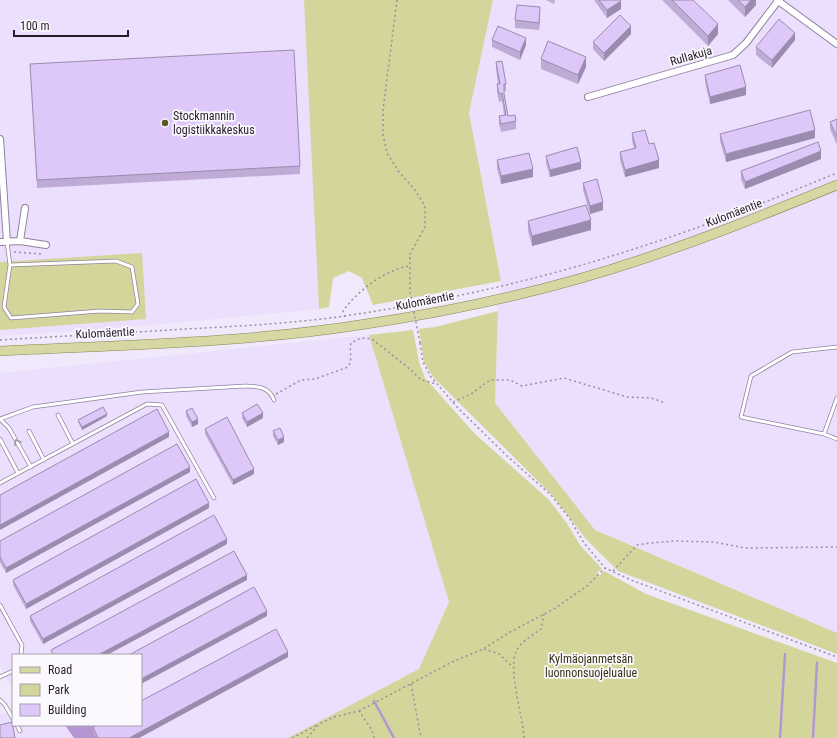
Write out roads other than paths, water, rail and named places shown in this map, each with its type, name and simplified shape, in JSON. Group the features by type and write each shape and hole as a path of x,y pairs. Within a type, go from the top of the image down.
{"main road":[{"name":"Kulomäentie","path":"0,351 199,340 346,327 435,312 575,279 650,256 837,186"}],"street":[{"path":"778,1 837,44"},
{"name":"Rullakuja","path":"588,97 733,55 746,43 778,1"},
{"path":"0,139 3,242 20,240 46,245"},
{"path":"20,240 25,208"}],"lane":[{"path":"3,242 10,265 4,307 11,318 100,311 132,312 138,304 132,267 116,261 10,265"},
{"path":"837,347 792,352 751,376 741,417 824,434 837,439"},
{"path":"31,467 10,428 0,419 33,407 142,392 252,386 267,389 273,396 274,400"},
{"path":"824,434 837,398"},
{"path":"0,483 147,404 162,405 214,498"},
{"path":"58,416 73,444"},
{"path":"29,431 44,460"},
{"path":"0,439 18,473"},
{"path":"0,605 22,645 21,654"},
{"path":"0,677 12,671"},
{"path":"0,700 5,705 12,717"},
{"path":"17,726 20,731"}],"waterway":[{"path":"780,738 785,654"},
{"path":"813,738 817,663"},
{"path":"374,701 394,738"}],"place":[{"name":"Stockmannin logistiikkakeskus","path":"165,123"}],"park label":[{"name":"Kylmäojanmetsän luonnonsuojelualue","path":"591,666"}]}
